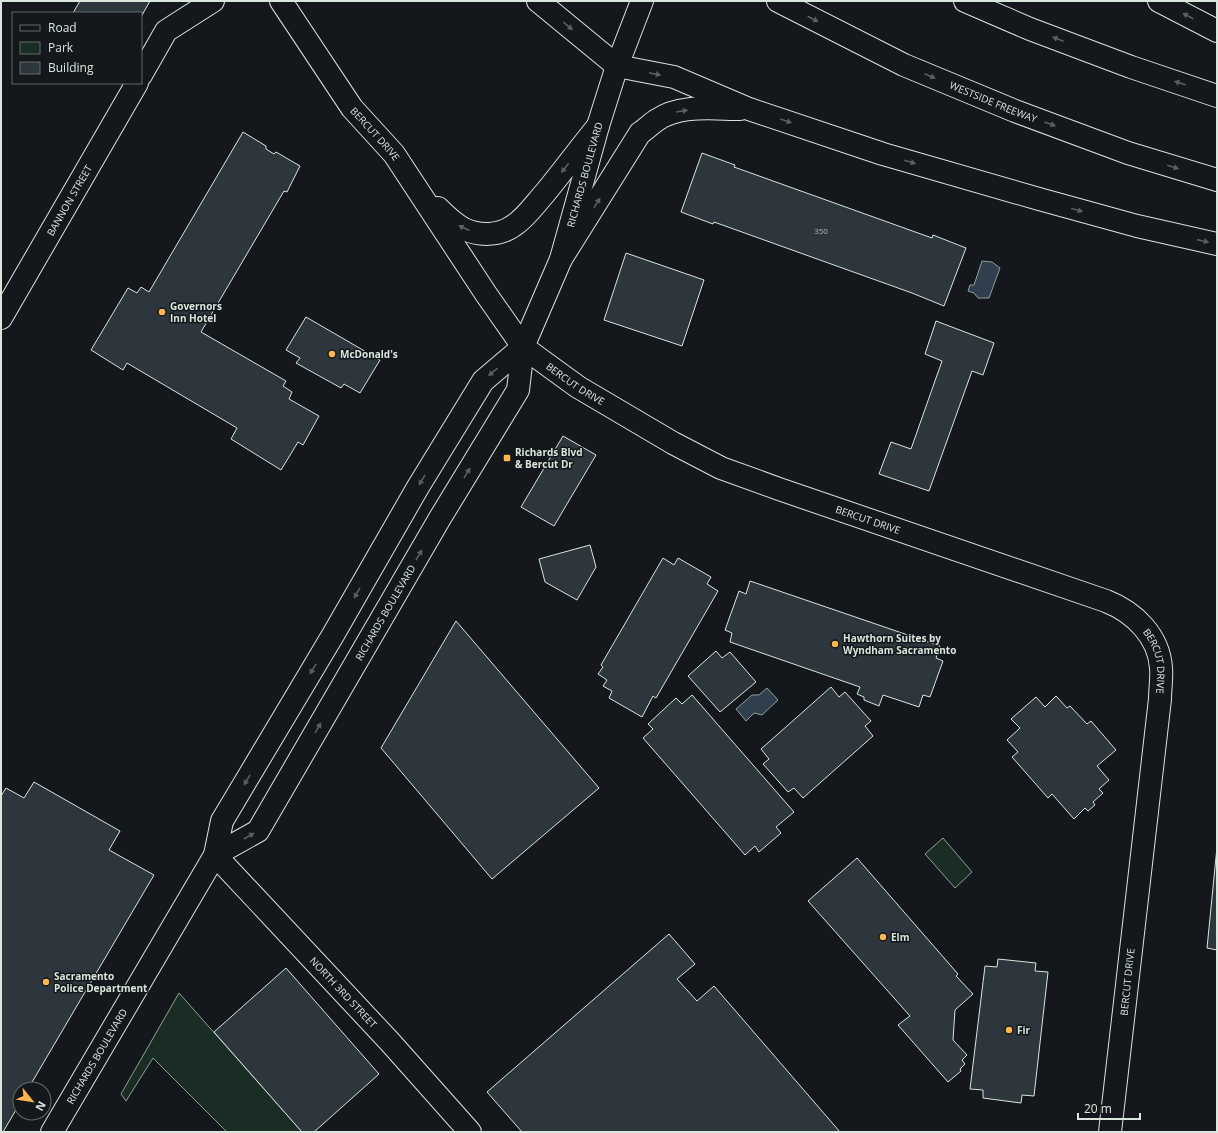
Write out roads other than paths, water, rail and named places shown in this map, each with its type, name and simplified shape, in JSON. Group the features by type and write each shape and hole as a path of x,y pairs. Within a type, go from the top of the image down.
{"main road":[{"path":"142,73 166,31 212,1"},
{"name":"BERCUT DRIVE","path":"281,1 352,108 394,154 486,294 523,347 578,387 673,443 721,468 1106,600 1119,606 1132,615 1143,626 1152,639 1158,653 1161,668 1160,699 1110,1132"},
{"path":"538,1 617,66 674,77 749,109 883,154 1137,226 1217,244"},
{"name":"RICHARDS BOULEVARD","path":"215,856 258,831 436,525 518,390 523,347 561,259 598,126 617,66 642,1"},
{"name":"WESTSIDE FREEWAY","path":"778,1 904,65 1015,111 1128,153 1217,180"},
{"path":"964,1 1030,29 1124,64 1217,96"},
{"path":"1159,1 1217,31"},
{"name":"BANNON STREET","path":"1,318 135,84"},
{"path":"561,259 640,133 658,119 674,112 693,109 749,109"},
{"path":"416,186 447,217 463,229 478,233 497,233 513,227 523,219 598,126"},
{"name":"RICHARDS BOULEVARD","path":"52,1132 215,856 222,821 329,642 422,480 483,381 523,347"},
{"name":"NORTH 3RD STREET","path":"215,856 390,1042 470,1132"}],"water":[{"path":"982,261 992,262 1000,268 989,298 978,298 974,293 968,291 970,285 974,285"},
{"path":"767,688 778,700 762,715 754,713 746,721 736,709 752,695 759,695"}],"place":[{"name":"Governors Inn Hotel","path":"162,312"},
{"name":"McDonald's","path":"332,354"},
{"name":"Richards Blvd & Bercut Dr","path":"507,458"},
{"name":"Hawthorn Suites by Wyndham Sacramento","path":"835,644"},
{"name":"Elm","path":"883,937"},
{"name":"Sacramento Police Department","path":"46,982"},
{"name":"Fir","path":"1009,1030"}]}
